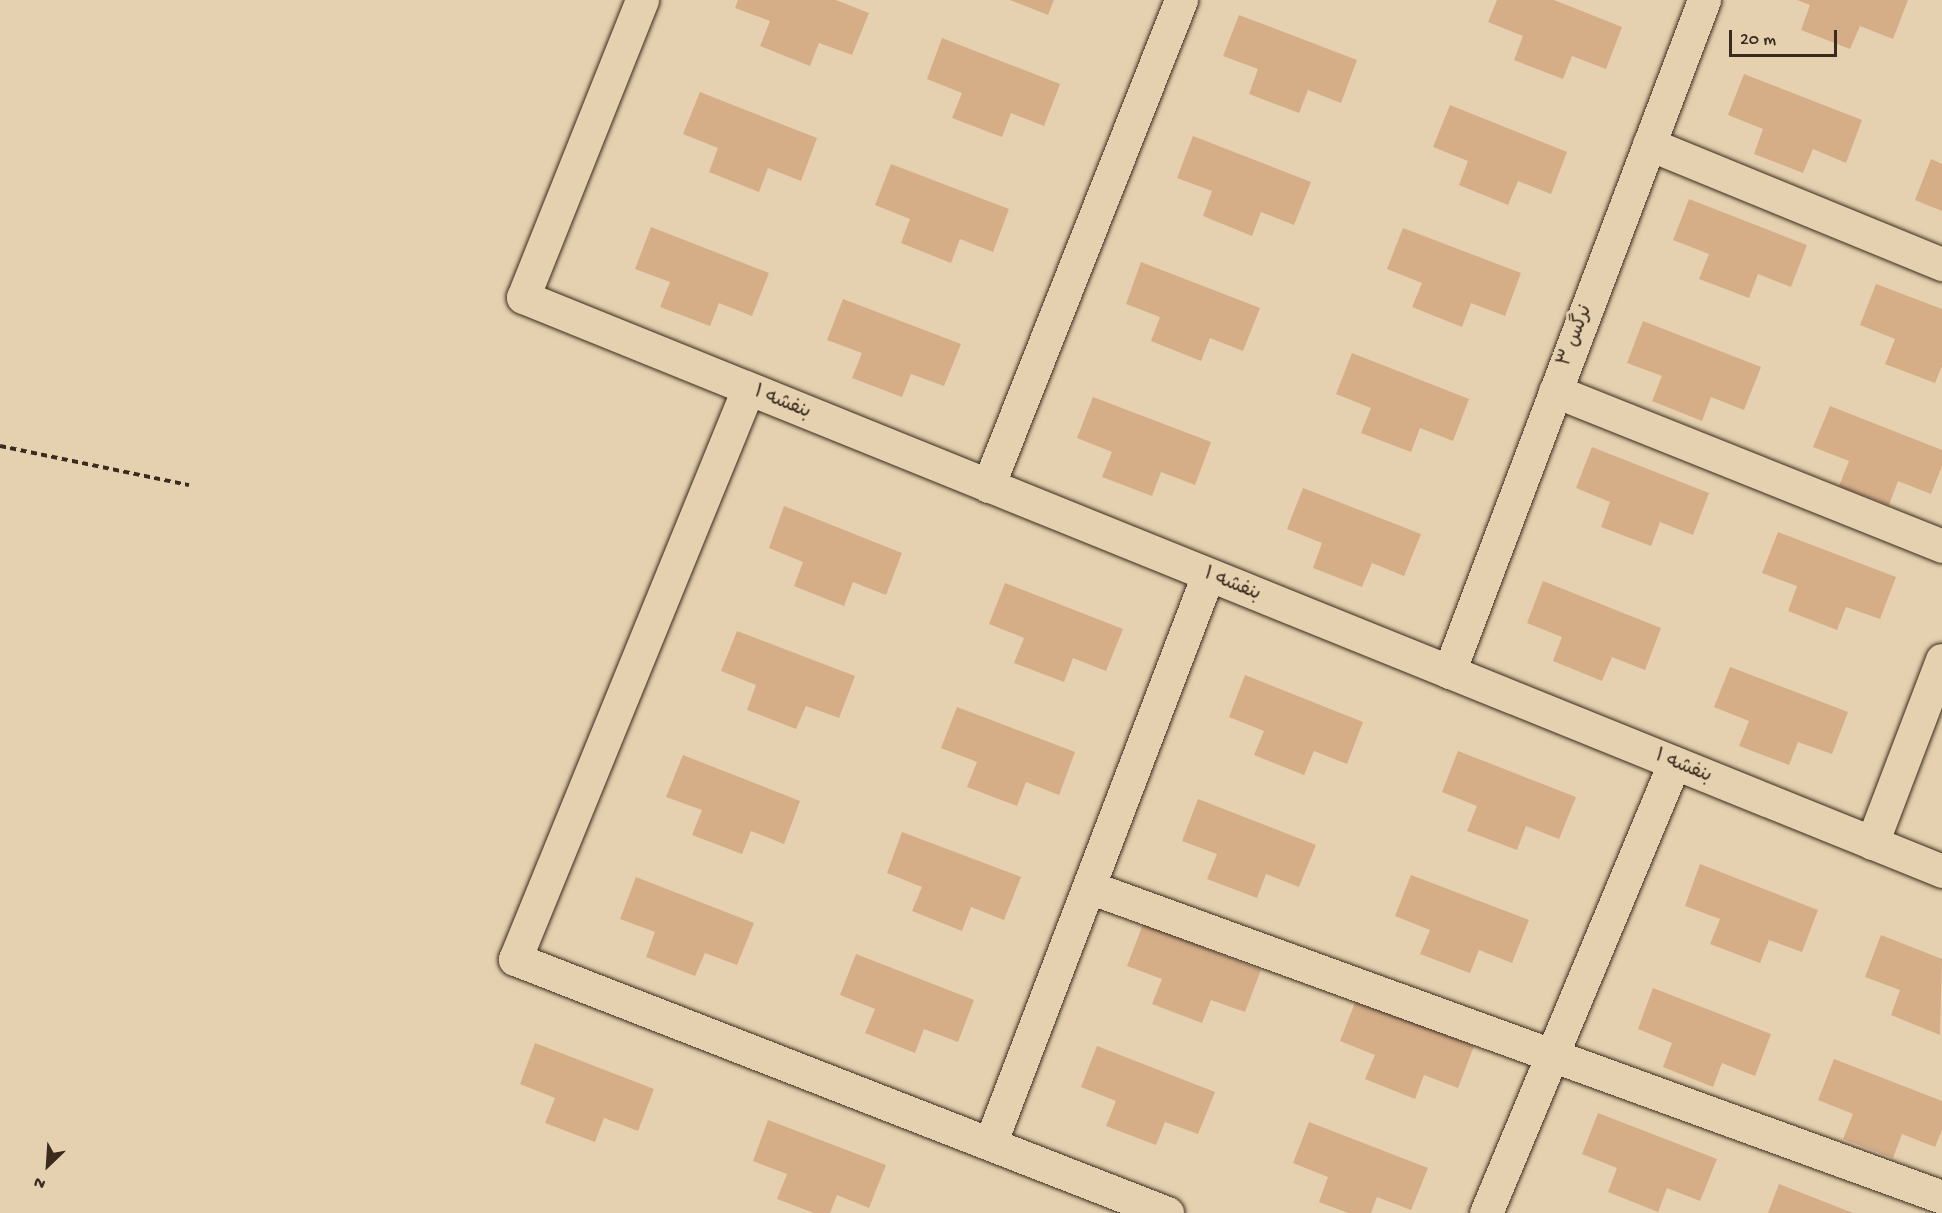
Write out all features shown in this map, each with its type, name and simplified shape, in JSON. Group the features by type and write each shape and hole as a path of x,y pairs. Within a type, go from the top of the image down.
{"street":[{"name":"بنفشه ۱","path":"642,0 523,297 1942,871"},
{"path":"988,486 1181,0"},
{"name":"نرگس ۳","path":"1449,672 1704,0"},
{"path":"1649,144 1942,264"},
{"path":"748,389 515,959 1167,1213"},
{"path":"1555,391 1942,546"},
{"path":"990,1144 1208,575"},
{"path":"1872,843 1942,660"},
{"path":"1486,1213 1674,763"},
{"path":"1089,887 1942,1197"}],"path":[{"path":"0,446 189,485"}],"building":[{"path":"738,0 836,0 869,13 852,55 819,43 810,66 760,46 770,21 735,8"},
{"path":"1010,0 1054,0 1048,15"},
{"path":"1497,0 1554,0 1622,27 1606,69 1572,56 1563,79 1514,60 1523,36 1488,22"},
{"path":"1797,0 1908,0 1893,39 1860,26 1850,49 1801,30 1810,5"},
{"path":"1239,15 1357,60 1341,103 1308,90 1299,113 1249,94 1258,69 1223,56"},
{"path":"942,38 1060,84 1044,126 1011,113 1002,137 952,118 962,93 927,79"},
{"path":"1744,74 1862,120 1846,163 1813,149 1803,173 1754,154 1763,129 1728,115"},
{"path":"700,92 817,138 801,181 768,168 759,192 709,172 718,148 683,134"},
{"path":"1450,105 1567,152 1551,194 1518,181 1508,205 1459,185 1468,161 1433,147"},
{"path":"1193,136 1311,182 1294,225 1261,212 1252,236 1203,216 1212,191 1177,178"},
{"path":"1931,159 1942,164 1942,211 1915,200"},
{"path":"891,164 1009,209 993,252 960,239 951,263 901,243 910,219 875,205"},
{"path":"1689,199 1807,245 1791,287 1758,274 1749,298 1699,279 1709,254 1673,240"},
{"path":"651,227 769,273 752,316 719,303 710,326 660,307 670,282 635,269"},
{"path":"1403,228 1521,273 1505,316 1471,303 1462,327 1412,307 1422,283 1387,269"},
{"path":"1141,262 1260,308 1243,351 1210,338 1201,361 1151,341 1160,317 1126,304"},
{"path":"1876,284 1942,309 1942,366 1935,383 1885,364 1895,339 1860,325"},
{"path":"843,299 961,344 944,386 911,374 902,397 852,378 862,353 827,340"},
{"path":"1643,321 1761,367 1744,410 1711,397 1702,421 1652,401 1662,376 1627,363"},
{"path":"1352,353 1469,399 1453,441 1420,428 1411,452 1361,433 1371,408 1336,394"},
{"path":"1093,397 1211,442 1195,485 1161,472 1152,496 1102,477 1112,452 1077,438"},
{"path":"1830,406 1942,450 1942,466 1931,494 1898,481 1889,505 1839,486 1849,461 1813,447"},
{"path":"1592,447 1709,493 1693,535 1660,522 1651,546 1601,527 1610,502 1576,488"},
{"path":"1303,488 1421,534 1404,576 1372,563 1362,587 1313,568 1322,543 1287,529"},
{"path":"784,506 902,553 886,595 853,582 844,606 794,586 803,562 769,548"},
{"path":"1778,532 1896,577 1880,619 1846,607 1837,630 1788,611 1797,586 1762,573"},
{"path":"1543,581 1661,628 1645,670 1612,657 1602,681 1553,661 1562,637 1527,623"},
{"path":"1005,583 1123,629 1106,671 1073,658 1064,682 1014,663 1024,638 989,624"},
{"path":"737,631 855,676 839,718 806,706 796,729 747,710 756,685 721,671"},
{"path":"1730,667 1848,712 1832,754 1798,742 1789,765 1739,746 1749,721 1714,707"},
{"path":"1245,675 1363,722 1347,764 1314,751 1304,775 1254,755 1264,731 1229,717"},
{"path":"957,707 1075,752 1059,795 1026,782 1017,806 967,787 977,762 941,748"},
{"path":"1458,751 1576,797 1559,839 1526,826 1517,850 1467,831 1477,806 1442,792"},
{"path":"683,755 800,801 784,844 751,831 742,854 692,835 702,810 666,797"},
{"path":"1198,799 1316,845 1299,887 1266,874 1257,898 1207,879 1217,854 1182,841"},
{"path":"902,832 1021,877 1004,920 971,907 962,931 912,911 922,887 887,873"},
{"path":"1700,864 1818,910 1802,952 1769,940 1760,963 1710,944 1720,919 1685,906"},
{"path":"1411,875 1529,920 1512,963 1479,950 1470,973 1420,954 1430,930 1395,916"},
{"path":"636,877 754,923 737,965 705,953 695,976 646,957 655,932 620,919"},
{"path":"1143,924 1261,970 1245,1012 1211,1000 1202,1023 1152,1004 1162,979 1127,966"},
{"path":"1881,935 1942,959 1940,1035 1891,1015 1900,990 1865,977"},
{"path":"856,954 974,1000 958,1042 924,1029 915,1053 865,1033 875,1009 840,995"},
{"path":"1653,988 1771,1034 1755,1076 1722,1063 1713,1087 1663,1067 1672,1043 1638,1029"},
{"path":"1356,1000 1474,1046 1458,1088 1424,1075 1415,1099 1365,1079 1375,1055 1340,1041"},
{"path":"535,1043 654,1089 638,1131 604,1118 595,1142 545,1123 555,1098 520,1084"},
{"path":"1097,1046 1215,1092 1198,1134 1165,1122 1156,1145 1106,1126 1116,1101 1081,1087"},
{"path":"1834,1059 1942,1101 1942,1130 1935,1147 1902,1134 1893,1158 1843,1139 1853,1114 1818,1100"},
{"path":"1598,1113 1717,1159 1700,1201 1667,1188 1658,1212 1608,1192 1617,1168 1582,1154"},
{"path":"768,1120 886,1165 869,1208 837,1195 830,1213 814,1213 777,1199 787,1174 753,1161"},
{"path":"1309,1122 1428,1168 1411,1210 1377,1197 1371,1213 1348,1213 1319,1202 1328,1177 1293,1163"},
{"path":"1779,1184 1853,1213 1768,1213"}]}
